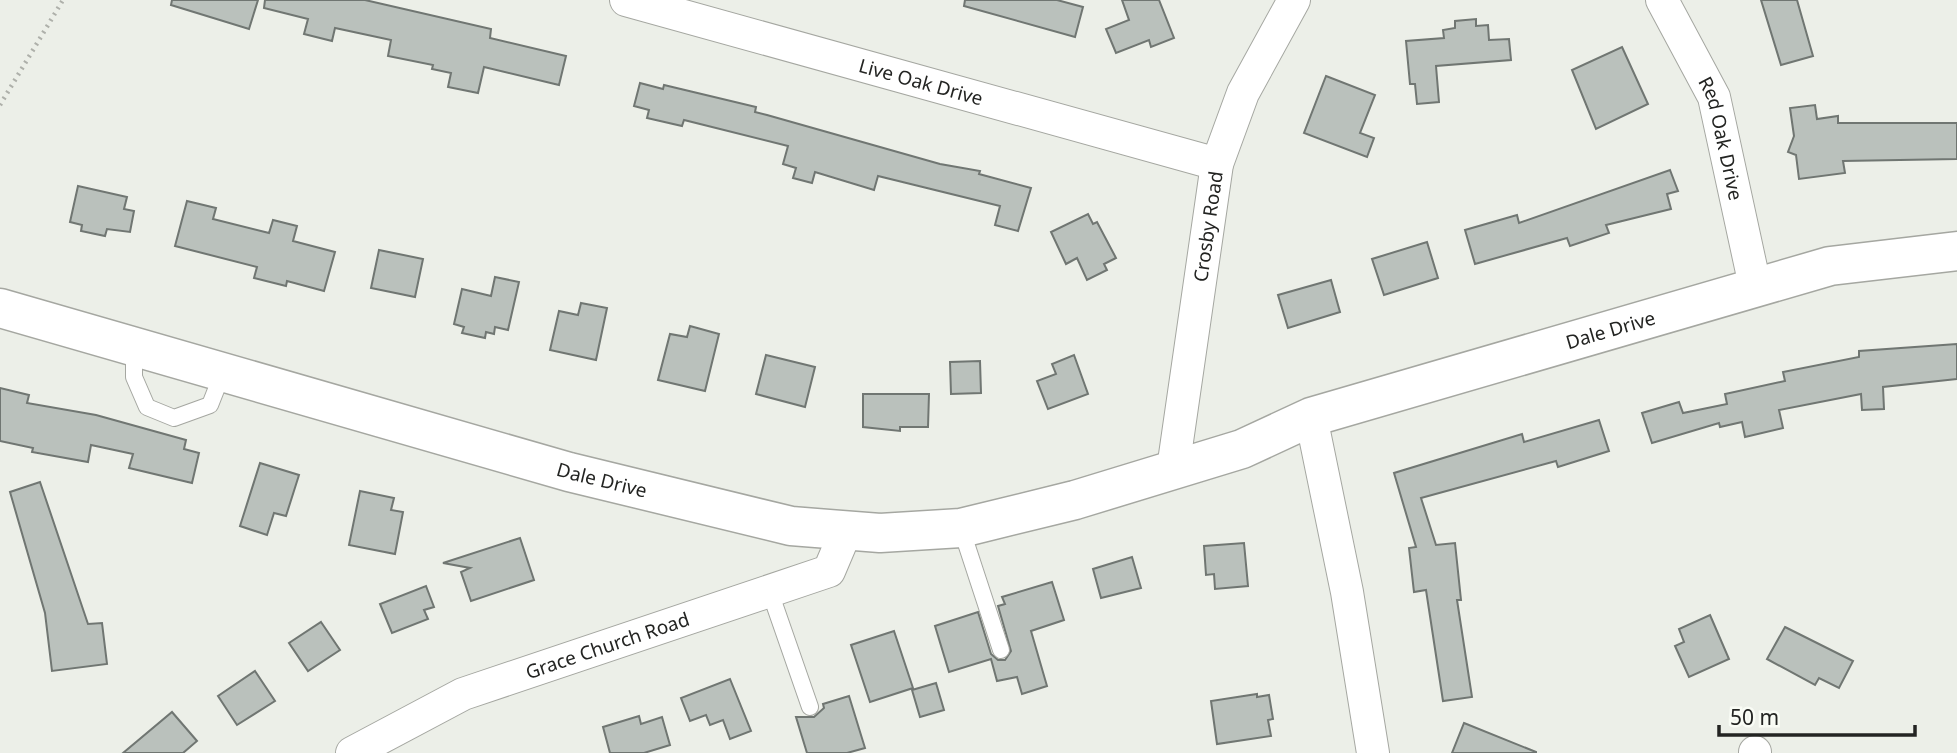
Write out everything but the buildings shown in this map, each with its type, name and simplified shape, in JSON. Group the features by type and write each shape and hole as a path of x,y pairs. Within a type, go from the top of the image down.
{"street":[{"name":"Live Oak Drive","path":"626,0 1217,164"},
{"name":"Crosby Road","path":"1173,469 1217,164 1243,93 1294,0"},
{"name":"Red Oak Drive","path":"1662,0 1714,97 1755,286"},
{"name":"Dale Drive","path":"0,308 569,472 791,526 880,533 961,528 1075,500 1212,457 1221,441 1237,436 1270,436 1311,417 1830,266 1957,251"},
{"path":"1311,417 1347,592 1373,753"},
{"name":"Grace Church Road","path":"352,753 463,694 829,571 846,531"}],"lane":[{"path":"134,347 134,377 147,407 174,418 210,405 223,372"},
{"path":"961,528 1001,650"},
{"path":"770,592 810,708"}],"path":[{"path":"0,105 63,0"}]}
